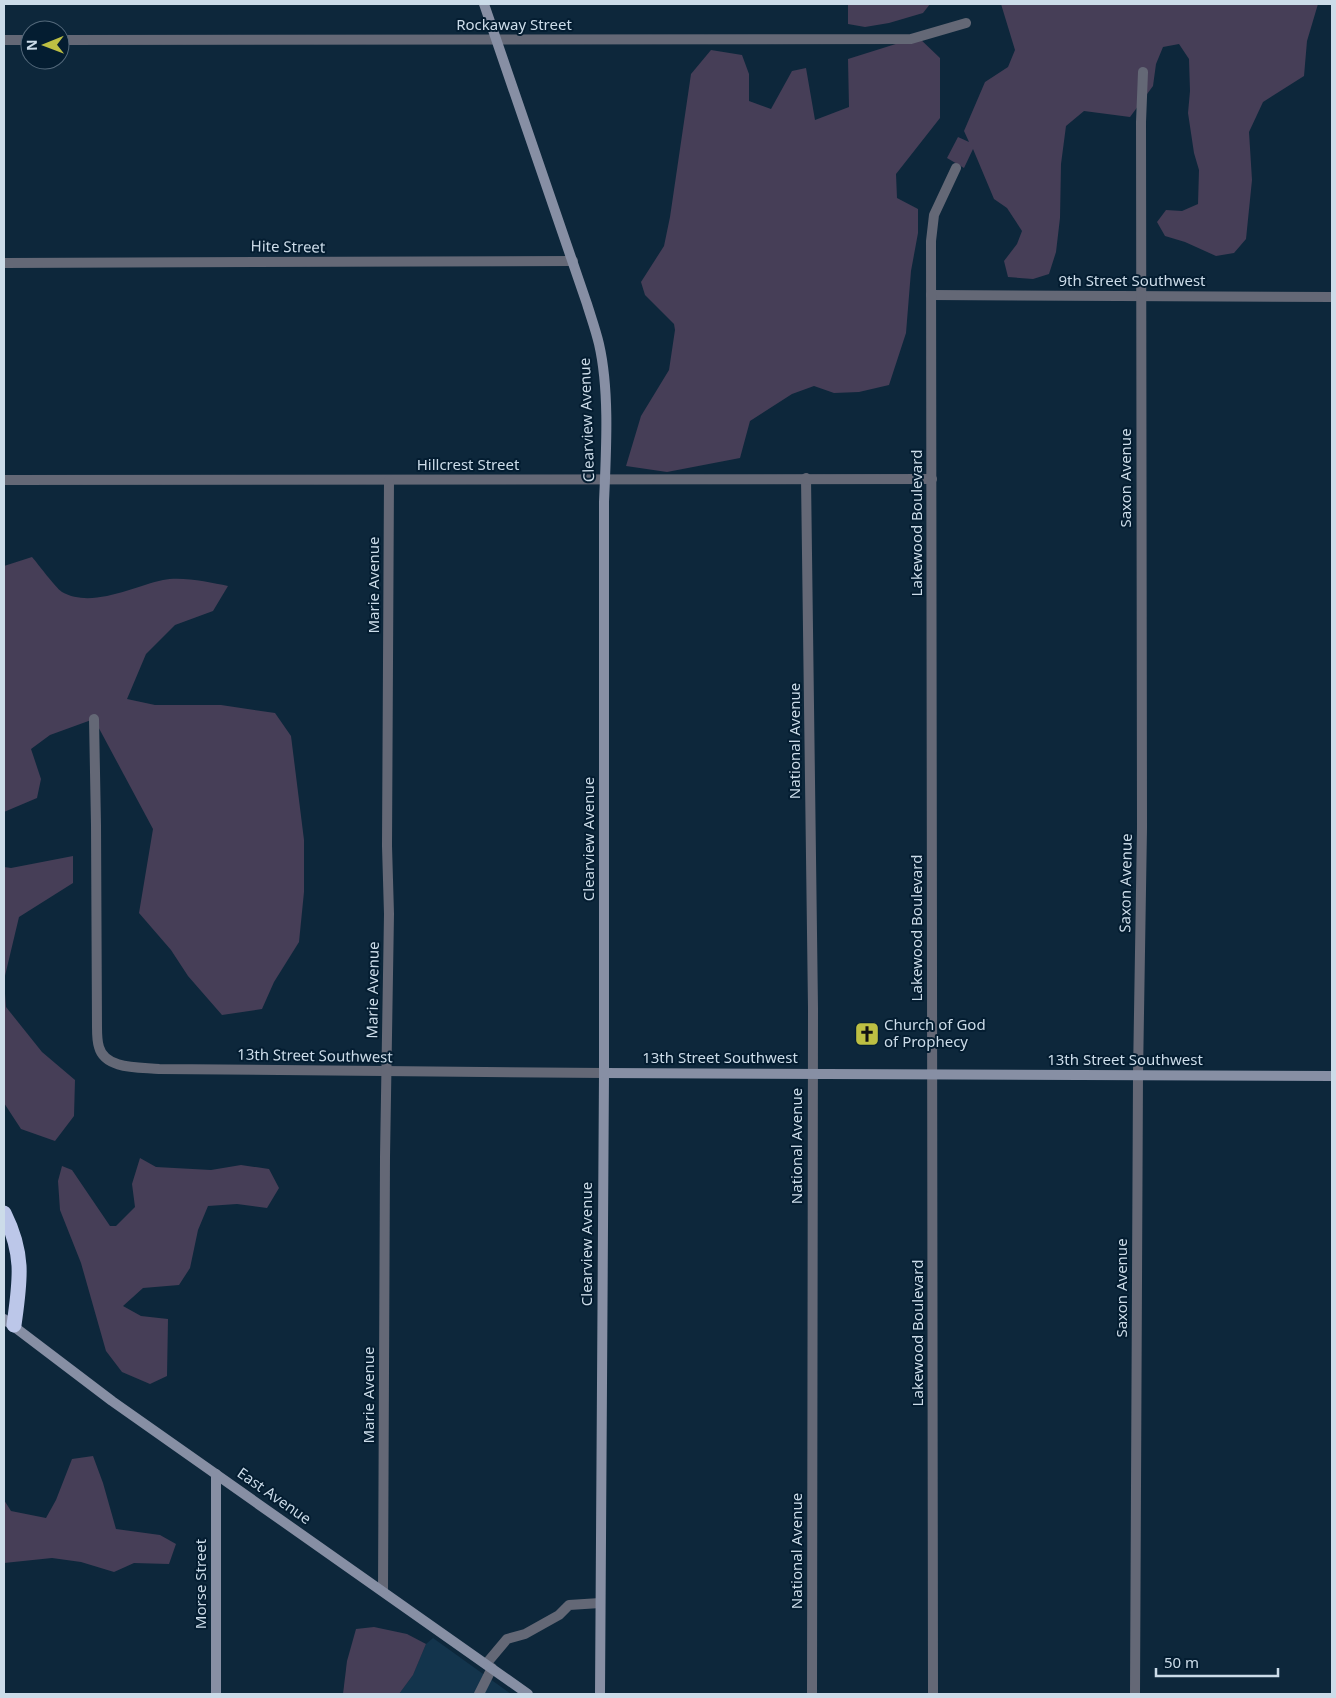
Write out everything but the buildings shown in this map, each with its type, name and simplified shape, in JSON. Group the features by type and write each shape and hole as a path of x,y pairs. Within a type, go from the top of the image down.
{"highway":[{"path":"4,1213 13,1232 19,1258 20,1284 9,1322"}],"street":[{"name":"Clearview Avenue","path":"484,4 599,345 604,386 607,455 605,479 600,1694"},
{"name":"Rockaway Street","path":"70,40 911,40 966,23"},
{"path":"4,40 20,40"},
{"name":"Saxon Avenue","path":"1135,1694 1138,1075 1142,828 1141,122 1144,72"},
{"name":"Lakewood Boulevard","path":"934,1694 931,240 934,216 956,168"},
{"name":"Hite Street","path":"4,263 572,261"},
{"name":"9th Street Southwest","path":"931,295 1332,297"},
{"name":"National Avenue","path":"806,478 813,1008 812,1694"},
{"name":"Hillcrest Street","path":"4,480 932,479"},
{"name":"Marie Avenue","path":"383,1591 385,1157 389,914 387,772 389,700 389,480"},
{"name":"13th Street Southwest","path":"94,719 97,1027 101,1054 108,1060 123,1065 159,1069 387,1072 1332,1076"},
{"name":"East Avenue","path":"9,1322 112,1401 528,1694"},
{"name":"Morse Street","path":"216,1474 216,1694"},
{"path":"479,1694 489,1666 507,1639 525,1634 559,1616 570,1605 600,1603"}],"shaded area":[{"path":"848,4 930,4 923,13 889,23 865,27 848,24"},
{"path":"1001,4 1318,4 1307,41 1304,76 1263,102 1249,132 1252,180 1246,239 1234,253 1216,256 1185,242 1165,236 1157,222 1166,210 1182,211 1198,204 1199,170 1194,153 1188,113 1190,91 1189,59 1179,44 1163,47 1156,64 1153,86 1130,117 1084,111 1066,126 1061,164 1060,218 1056,252 1049,274 1033,279 1008,277 1004,261 1017,244 1022,231 1007,208 994,199 973,149 964,168 947,158 958,137 969,142 964,131 985,82 1008,67 1015,50"},
{"path":"918,37 940,58 940,118 896,174 897,198 918,209 918,233 911,271 906,333 889,385 859,392 834,393 814,386 792,394 750,421 740,458 667,472 626,466 641,416 669,370 675,330 674,324 645,295 641,282 664,246 691,74 711,50 742,55 749,74 749,101 771,109 792,71 806,68 815,120 849,107 848,59"},
{"path":"32,557 62,592 74,597 86,598 113,595 170,579 196,580 228,586 213,611 175,625 146,654 127,699 155,705 221,705 275,713 291,736 304,840 304,892 299,942 274,982 262,1009 222,1015 188,976 171,950 139,913 153,829 94,719 50,735 31,749 41,779 37,798 4,812 4,566"},
{"path":"73,856 73,883 19,917 4,980 4,867 11,868"},
{"path":"4,980 6,1007 42,1052 75,1080 74,1116 55,1141 21,1129 4,1103"},
{"path":"140,1158 156,1167 211,1170 241,1165 269,1169 279,1188 267,1208 237,1204 208,1206 198,1230 190,1268 179,1285 143,1288 123,1306 141,1316 168,1319 167,1376 150,1384 122,1372 106,1351 81,1263 60,1210 58,1181 62,1166 72,1170 110,1226 116,1226 135,1207 132,1184"},
{"path":"93,1456 116,1529 160,1535 176,1544 169,1564 134,1563 114,1572 81,1562 52,1558 4,1563 4,1500 11,1511 46,1518 56,1500 72,1459"},
{"path":"374,1627 407,1634 426,1644 413,1675 399,1694 343,1694 347,1661 356,1629"},
{"path":"433,1638 511,1694 399,1694 413,1675 426,1644"}],"place":[{"name":"Church of God of Prophecy","path":"867,1034"}]}
